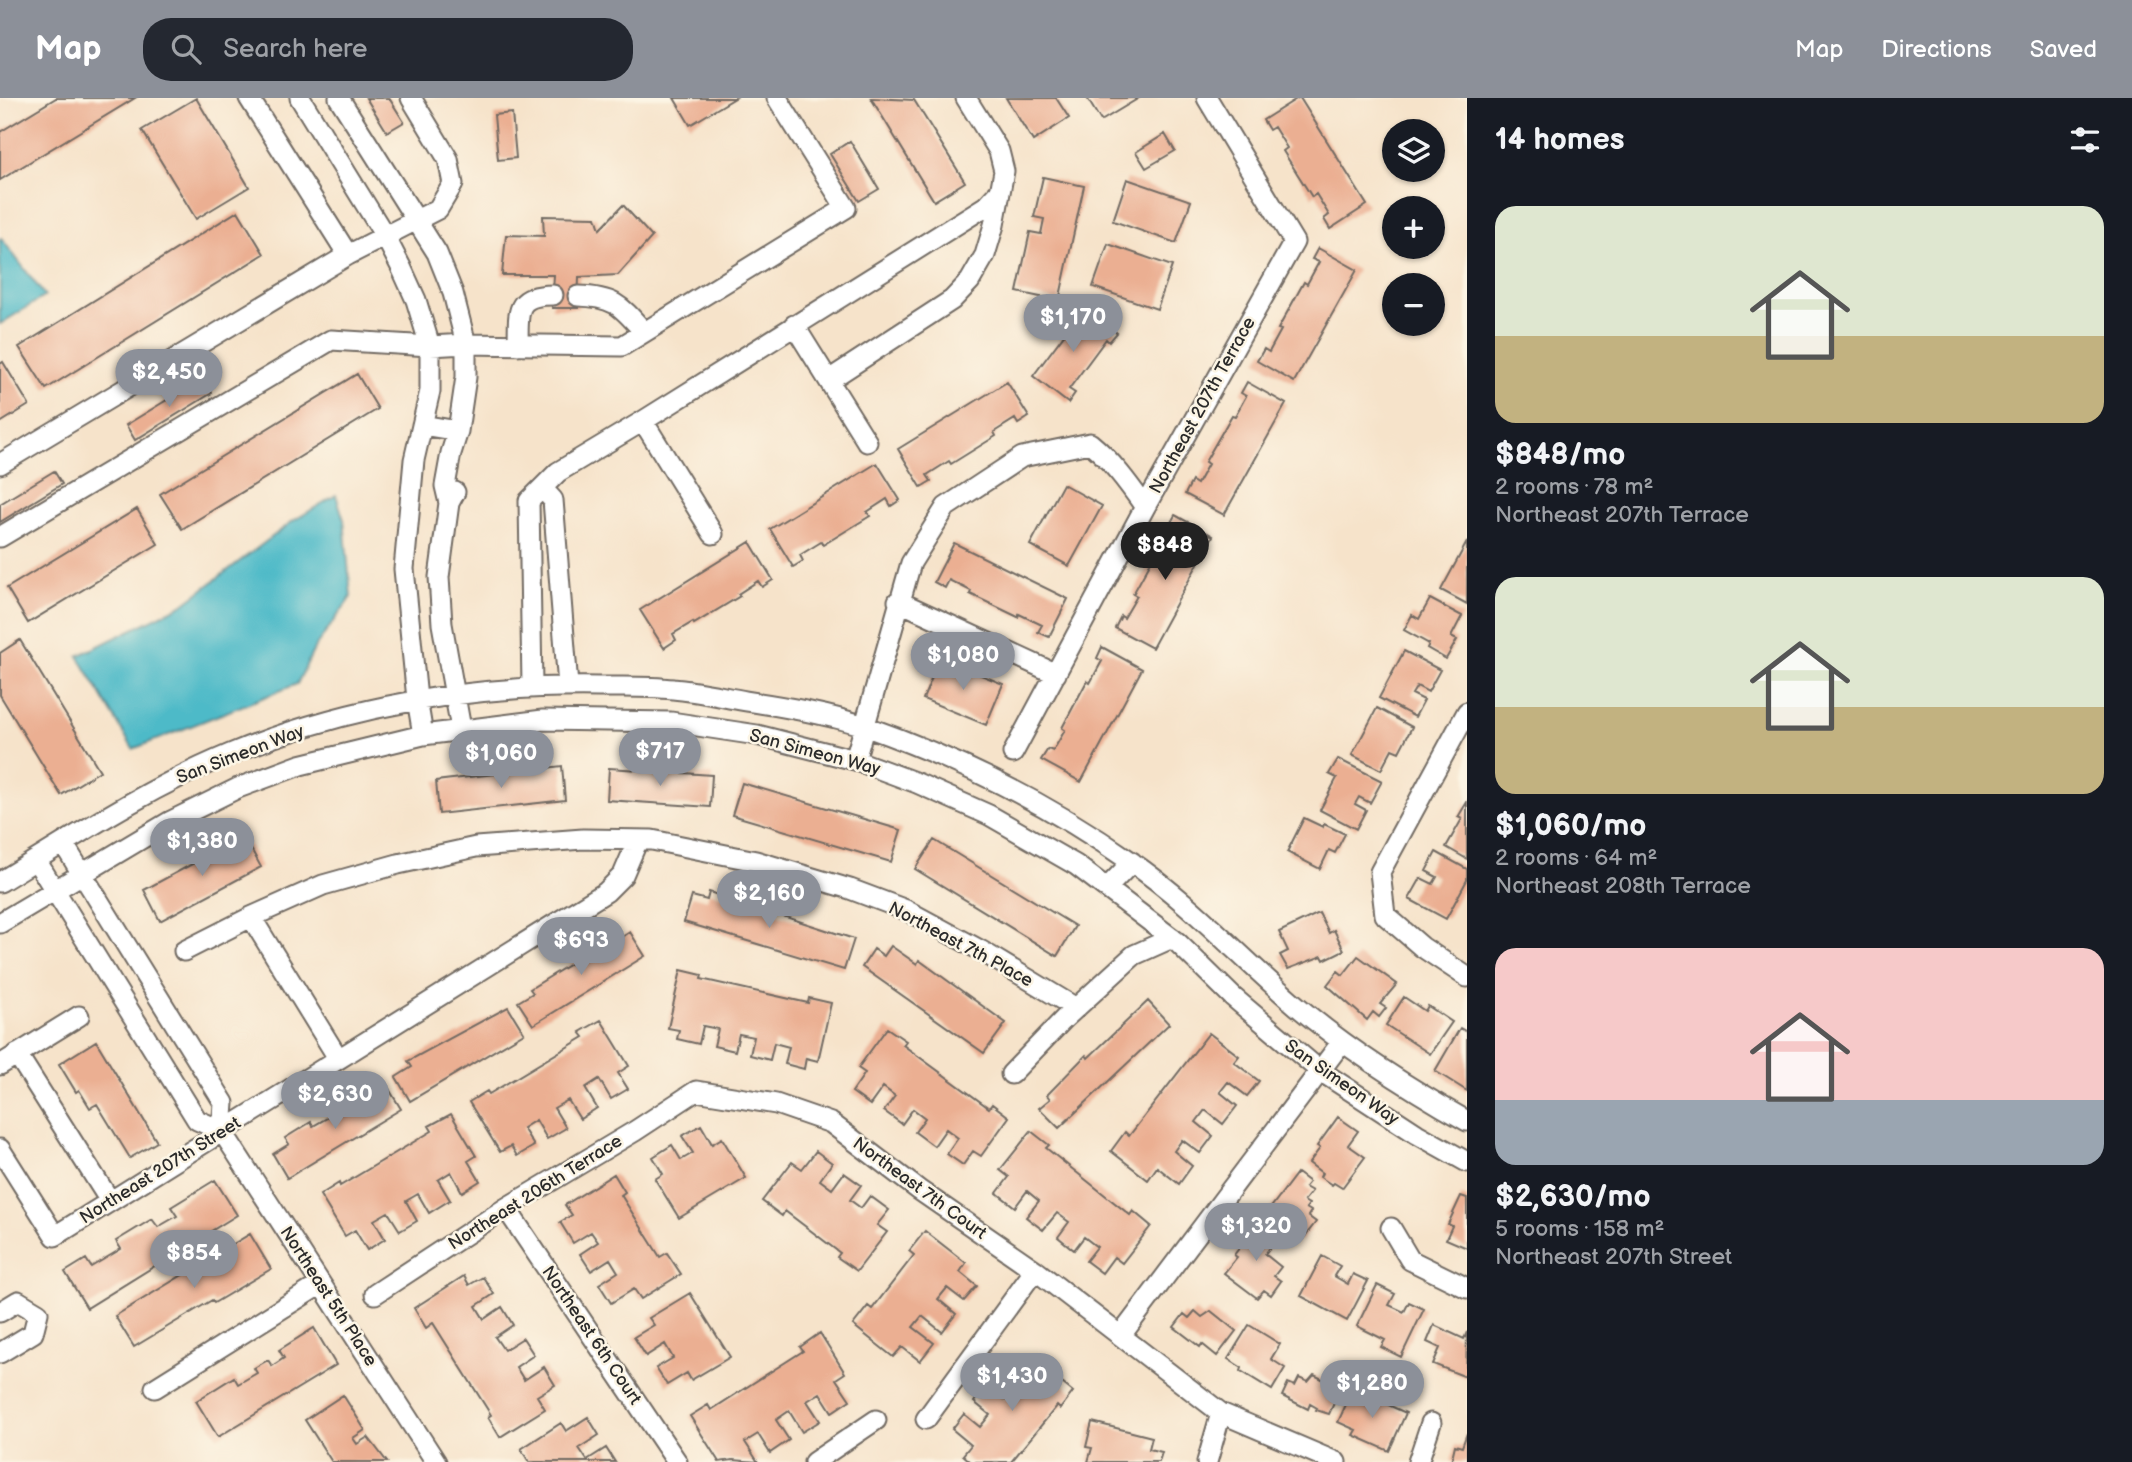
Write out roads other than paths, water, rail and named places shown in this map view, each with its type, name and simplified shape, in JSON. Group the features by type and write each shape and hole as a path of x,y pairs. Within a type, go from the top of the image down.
{"street":[{"path":"249,98 348,254"},
{"path":"300,98 385,236 416,300 430,346 430,391 414,460 404,569 423,735"},
{"path":"339,98 437,253 453,293 466,344 466,377 458,432 445,486 449,503 439,578 442,624 461,729"},
{"path":"0,464 348,254 438,209 453,184 448,159 411,98"},
{"path":"0,537 331,340 430,346 622,346 846,208 777,98"},
{"path":"829,380 952,300 970,281 985,255 994,225 1004,171 999,150 966,98"},
{"name":"Northeast 207th Terrace","path":"1013,753 1145,507 1294,242 1207,98"},
{"path":"532,686 529,501 558,472 986,206 999,192"},
{"path":"518,345 519,310 523,302 535,295 552,295"},
{"path":"578,296 606,299 620,305 644,332"},
{"path":"794,325 867,442"},
{"path":"643,421 713,534"},
{"path":"422,425 458,432"},
{"path":"855,760 898,601 911,563 946,507 1022,457 1090,443 1119,471 1145,507"},
{"path":"543,489 553,500 568,686"},
{"path":"529,535 555,535"},
{"path":"898,601 1056,674"},
{"name":"San Simeon Way","path":"0,881 150,790 232,753 329,720 417,699 532,686 670,688 791,708 863,726 950,759 1013,789 1132,862 1214,928 1294,1004 1341,1043 1403,1085 1467,1121"},
{"path":"1467,712 1380,872 1385,915 1422,947 1467,977"},
{"name":"San Simeon Way","path":"0,923 171,821 238,788 300,765 423,735 543,720 671,722 757,735 855,760 917,783 989,815 1076,865 1172,938 1233,998 1319,1070 1417,1134 1467,1162"},
{"name":"Northeast 7th Place","path":"184,951 323,885 398,863 476,847 583,839 652,840 756,862 850,889 906,910 980,950 1076,1008"},
{"name":"Northeast 207th Street","path":"0,1149 55,1236 606,892 623,874 638,840"},
{"name":"Northeast 5th Place","path":"63,843 224,1104 222,1131"},
{"name":"Northeast 5th Place","path":"36,860 197,1120 222,1131 436,1462"},
{"path":"1107,888 1132,862"},
{"path":"251,917 338,1058"},
{"path":"1011,1074 1076,1008 1134,955 1172,938"},
{"path":"0,1065 79,1016"},
{"path":"152,1048 179,1031"},
{"path":"1122,1334 1341,1043"},
{"path":"18,1054 110,1201"},
{"name":"Northeast 7th Court","path":"696,1091 776,1104 831,1123 919,1190 1122,1334 1221,1413"},
{"name":"Northeast 206th Terrace","path":"375,1294 506,1208 696,1091"},
{"name":"Northeast 6th Court","path":"506,1208 677,1462"},
{"path":"1391,1228 1410,1260 1467,1288"},
{"path":"926,1419 1035,1270"},
{"path":"155,1388 321,1284"},
{"path":"0,1312 18,1301 38,1313 33,1333 0,1353"},
{"path":"1207,1462 1221,1413 1336,1462"},
{"path":"814,1462 876,1420"},
{"path":"1418,1462 1431,1423"}],"water":[{"path":"0,239 45,296 0,324"},
{"path":"336,495 344,520 351,597 314,649 297,684 133,749 78,656 182,605 293,521"}]}
